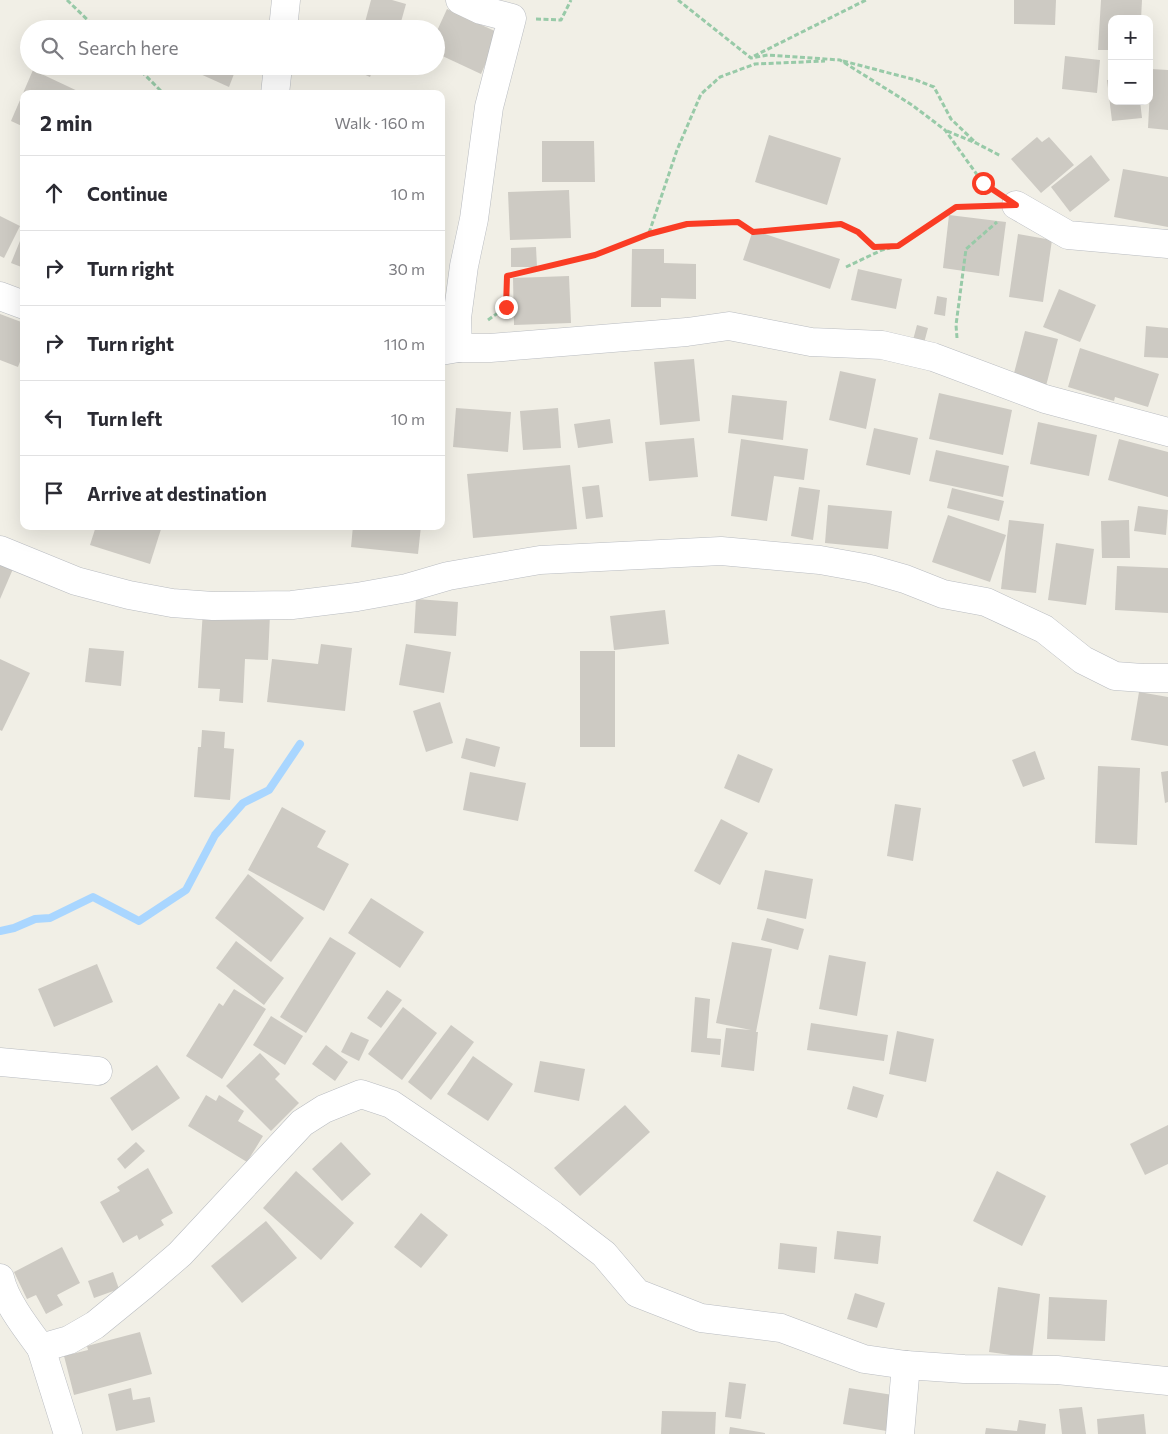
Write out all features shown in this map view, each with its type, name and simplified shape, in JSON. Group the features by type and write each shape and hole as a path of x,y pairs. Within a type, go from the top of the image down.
{"street":[{"path":"285,20 286,0"},
{"path":"460,0 481,10 512,18 489,107 474,219 464,266 457,318 449,350 687,332 729,326 811,342 882,345 933,357 1045,399 1168,432"},
{"path":"275,90 277,75"},
{"path":"1016,205 1068,235 1168,244"},
{"path":"0,296 20,303"},
{"path":"0,550 76,581 129,595 172,603 213,606 292,605 357,597 407,588 448,576 540,560 721,551 811,559 870,570 905,579 943,594 986,602 1044,629 1083,660 1115,676 1168,678"},
{"path":"0,1062 98,1071"},
{"path":"41,1348 69,1340 95,1325 180,1254 302,1123 324,1109 361,1094 391,1104 524,1194 604,1254 637,1293 701,1318 781,1328 864,1359 906,1365 964,1369 1057,1370 1168,1382"},
{"path":"0,1278 1,1284 14,1307 41,1348 68,1434"},
{"path":"900,1434 906,1365"}],"path":[{"path":"67,0 88,20"},
{"path":"512,18 561,20 571,0"},
{"path":"678,0 751,58 768,55 840,60 916,80 934,87 951,119 976,143"},
{"path":"751,58 866,0"},
{"path":"649,234 677,150 701,94 720,77 755,64 840,60 912,105 945,130 1001,156"},
{"path":"145,75 160,90"},
{"path":"945,130 983,183 1016,205"},
{"path":"846,267 882,250 898,246 956,207 1016,205"},
{"path":"958,344 956,324 966,249 1016,205"},
{"path":"457,318 482,325 506,307 507,276 595,255 649,234 687,224 738,222 753,232 841,224 858,232 874,247 898,246"}],"building":[{"path":"371,0 392,0 406,4 402,20 366,20"},
{"path":"1014,0 1056,0 1055,25 1014,24"},
{"path":"1101,0 1142,0 1141,15 1108,15 1108,50 1098,50"},
{"path":"447,9 499,33 481,74 445,57 445,20 442,20"},
{"path":"1065,56 1100,60 1097,93 1062,89"},
{"path":"1153,69 1168,70 1168,130 1148,128 1149,105 1153,105"},
{"path":"31,75 44,75 76,90 24,90"},
{"path":"202,75 234,75 229,87"},
{"path":"20,100 20,125 11,121"},
{"path":"1110,105 1140,105 1142,118 1112,121"},
{"path":"769,135 841,158 827,205 755,182"},
{"path":"1037,137 1042,142 1049,137 1074,165 1041,193 1011,159"},
{"path":"542,141 594,141 595,182 542,182"},
{"path":"1091,155 1110,180 1070,212 1051,187"},
{"path":"1123,169 1168,177 1168,227 1114,217"},
{"path":"569,190 571,238 510,240 508,192"},
{"path":"949,215 1006,222 999,276 943,268"},
{"path":"0,216 20,226 4,258 0,256"},
{"path":"753,230 840,259 830,289 743,260"},
{"path":"1018,234 1052,240 1043,302 1009,297"},
{"path":"20,241 20,266 11,263"},
{"path":"536,247 537,267 511,267 511,248"},
{"path":"632,249 664,249 664,263 696,264 696,299 661,298 661,307 631,307"},
{"path":"858,269 902,279 896,309 851,300"},
{"path":"569,276 571,323 514,325 513,278"},
{"path":"1059,289 1096,305 1080,342 1043,327"},
{"path":"937,296 947,298 945,316 934,314"},
{"path":"0,314 20,322 20,362 18,367 0,360"},
{"path":"917,325 928,328 924,343 913,340"},
{"path":"1146,326 1168,328 1168,358 1144,357"},
{"path":"1025,331 1058,339 1046,386 1013,377"},
{"path":"1080,348 1159,374 1148,407 1115,397 1114,401 1068,387"},
{"path":"694,359 700,421 660,425 654,362"},
{"path":"840,371 876,379 866,429 829,420"},
{"path":"939,393 1012,410 1003,455 929,439"},
{"path":"732,395 787,401 783,440 728,433"},
{"path":"456,408 511,412 508,452 453,447"},
{"path":"558,408 561,448 523,450 520,411"},
{"path":"610,419 613,443 578,448 574,424"},
{"path":"1038,422 1097,435 1089,476 1030,464"},
{"path":"874,428 918,438 910,475 866,465"},
{"path":"694,438 698,477 649,481 645,442"},
{"path":"741,439 808,449 804,480 774,476 767,521 731,516"},
{"path":"1119,439 1168,452 1168,497 1108,480"},
{"path":"936,450 1009,466 1003,497 929,481"},
{"path":"570,465 577,529 473,538 467,474"},
{"path":"599,485 603,517 586,519 582,487"},
{"path":"799,487 820,490 813,540 791,536"},
{"path":"952,488 1004,501 999,521 947,508"},
{"path":"828,505 892,511 888,549 825,543"},
{"path":"1138,506 1168,510 1166,535 1134,531"},
{"path":"948,515 1006,535 990,582 932,562"},
{"path":"1009,520 1044,524 1036,593 1001,589"},
{"path":"1129,520 1130,558 1102,558 1101,521"},
{"path":"95,530 161,530 150,564 90,545"},
{"path":"353,530 421,530 418,554 351,547"},
{"path":"1056,543 1094,549 1086,605 1048,600"},
{"path":"0,555 16,562 0,599"},
{"path":"1117,566 1168,568 1168,613 1115,610"},
{"path":"416,599 458,602 456,636 414,633"},
{"path":"203,610 270,614 268,660 245,659 243,703 219,701 220,689 198,688"},
{"path":"665,610 669,644 614,650 610,616"},
{"path":"321,644 352,648 345,711 267,702 272,659 318,664"},
{"path":"406,644 451,652 444,693 399,685"},
{"path":"89,648 124,651 121,686 85,682"},
{"path":"580,651 615,651 615,747 580,747"},
{"path":"0,659 30,673 2,731 0,730"},
{"path":"1139,692 1168,697 1168,746 1131,740"},
{"path":"440,702 453,743 426,752 413,711"},
{"path":"202,730 225,732 224,748 234,749 230,800 194,797 198,747 201,747"},
{"path":"466,738 500,747 495,767 461,758"},
{"path":"1035,751 1045,779 1023,787 1012,760"},
{"path":"738,754 773,769 759,803 724,788"},
{"path":"1098,766 1140,768 1137,845 1095,843"},
{"path":"1168,771 1168,802 1165,803 1161,772"},
{"path":"470,772 526,783 518,821 463,810"},
{"path":"895,804 921,808 913,861 887,856"},
{"path":"282,807 326,831 317,847 349,864 324,911 248,870"},
{"path":"721,819 748,833 720,885 694,871"},
{"path":"765,870 813,879 806,919 757,909"},
{"path":"248,874 304,918 271,962 215,918"},
{"path":"371,898 424,932 400,968 348,933"},
{"path":"767,918 804,929 798,950 761,940"},
{"path":"330,937 356,953 306,1033 280,1017"},
{"path":"236,941 284,978 264,1005 216,968"},
{"path":"732,942 772,949 756,1032 758,1032 754,1071 721,1067 726,1028 751,1030 716,1023"},
{"path":"829,955 866,962 857,1016 819,1009"},
{"path":"97,964 113,1002 54,1027 38,989"},
{"path":"234,989 266,1009 222,1079 186,1056 219,1003 223,1006"},
{"path":"387,990 402,1000 381,1028 367,1018"},
{"path":"695,997 710,999 707,1038 721,1039 720,1055 691,1052"},
{"path":"403,1007 437,1033 402,1080 368,1054"},
{"path":"271,1016 303,1036 285,1065 253,1045"},
{"path":"811,1023 888,1035 884,1061 807,1050"},
{"path":"451,1025 474,1042 431,1100 408,1082"},
{"path":"897,1031 934,1039 926,1082 889,1074"},
{"path":"351,1032 369,1040 359,1061 341,1052"},
{"path":"326,1045 348,1062 335,1081 312,1064"},
{"path":"260,1053 280,1074 275,1079 299,1103 271,1131 226,1086"},
{"path":"473,1056 513,1084 488,1121 447,1094"},
{"path":"540,1061 585,1069 579,1101 534,1092"},
{"path":"157,1065 180,1098 132,1131 110,1098"},
{"path":"853,1086 884,1095 877,1118 847,1109"},
{"path":"206,1095 216,1101 219,1095 244,1111 238,1121 263,1136 247,1162 188,1126"},
{"path":"625,1105 650,1132 580,1196 554,1168"},
{"path":"1168,1125 1168,1164 1145,1175 1130,1144"},
{"path":"136,1142 145,1151 125,1169 117,1159"},
{"path":"341,1142 371,1174 342,1201 312,1169"},
{"path":"148,1168 173,1213 161,1220 164,1225 139,1240 137,1235 123,1243 100,1202 120,1191 117,1187"},
{"path":"296,1171 354,1223 321,1260 263,1208"},
{"path":"997,1171 1046,1196 1022,1246 973,1221"},
{"path":"421,1213 448,1235 421,1268 394,1247"},
{"path":"266,1221 297,1258 242,1303 211,1266"},
{"path":"837,1231 881,1236 878,1264 834,1259"},
{"path":"780,1243 817,1247 815,1273 778,1269"},
{"path":"62,1247 80,1283 57,1295 63,1305 46,1314 36,1295 27,1299 14,1272"},
{"path":"113,1272 119,1289 94,1298 88,1281"},
{"path":"998,1287 1040,1294 1032,1358 989,1352"},
{"path":"855,1293 885,1303 877,1328 847,1319"},
{"path":"1049,1297 1107,1300 1105,1341 1047,1339"},
{"path":"140,1332 152,1374 74,1395 64,1356 88,1350 87,1346"},
{"path":"729,1382 746,1384 741,1419 725,1417"},
{"path":"131,1388 133,1400 150,1397 155,1422 116,1431 108,1394"},
{"path":"849,1388 899,1396 893,1432 843,1424"},
{"path":"1082,1407 1086,1434 1062,1434 1059,1409"},
{"path":"662,1411 716,1412 715,1434 661,1434"},
{"path":"1144,1414 1146,1434 1098,1434 1097,1419"},
{"path":"1019,1420 1046,1424 1045,1434 985,1434 986,1428 1017,1431"},
{"path":"730,1427 765,1433 765,1434 729,1434"}],"waterway":[{"path":"0,931 14,928 35,919 50,918 93,897 139,921 186,890 215,835 243,803 269,790 300,744"}],"route":[{"path":"506,307 507,276 595,255 649,234 687,224 738,222 753,232 841,224 858,232 874,247 898,246 956,207 976,208 1016,205 983,183"}]}
